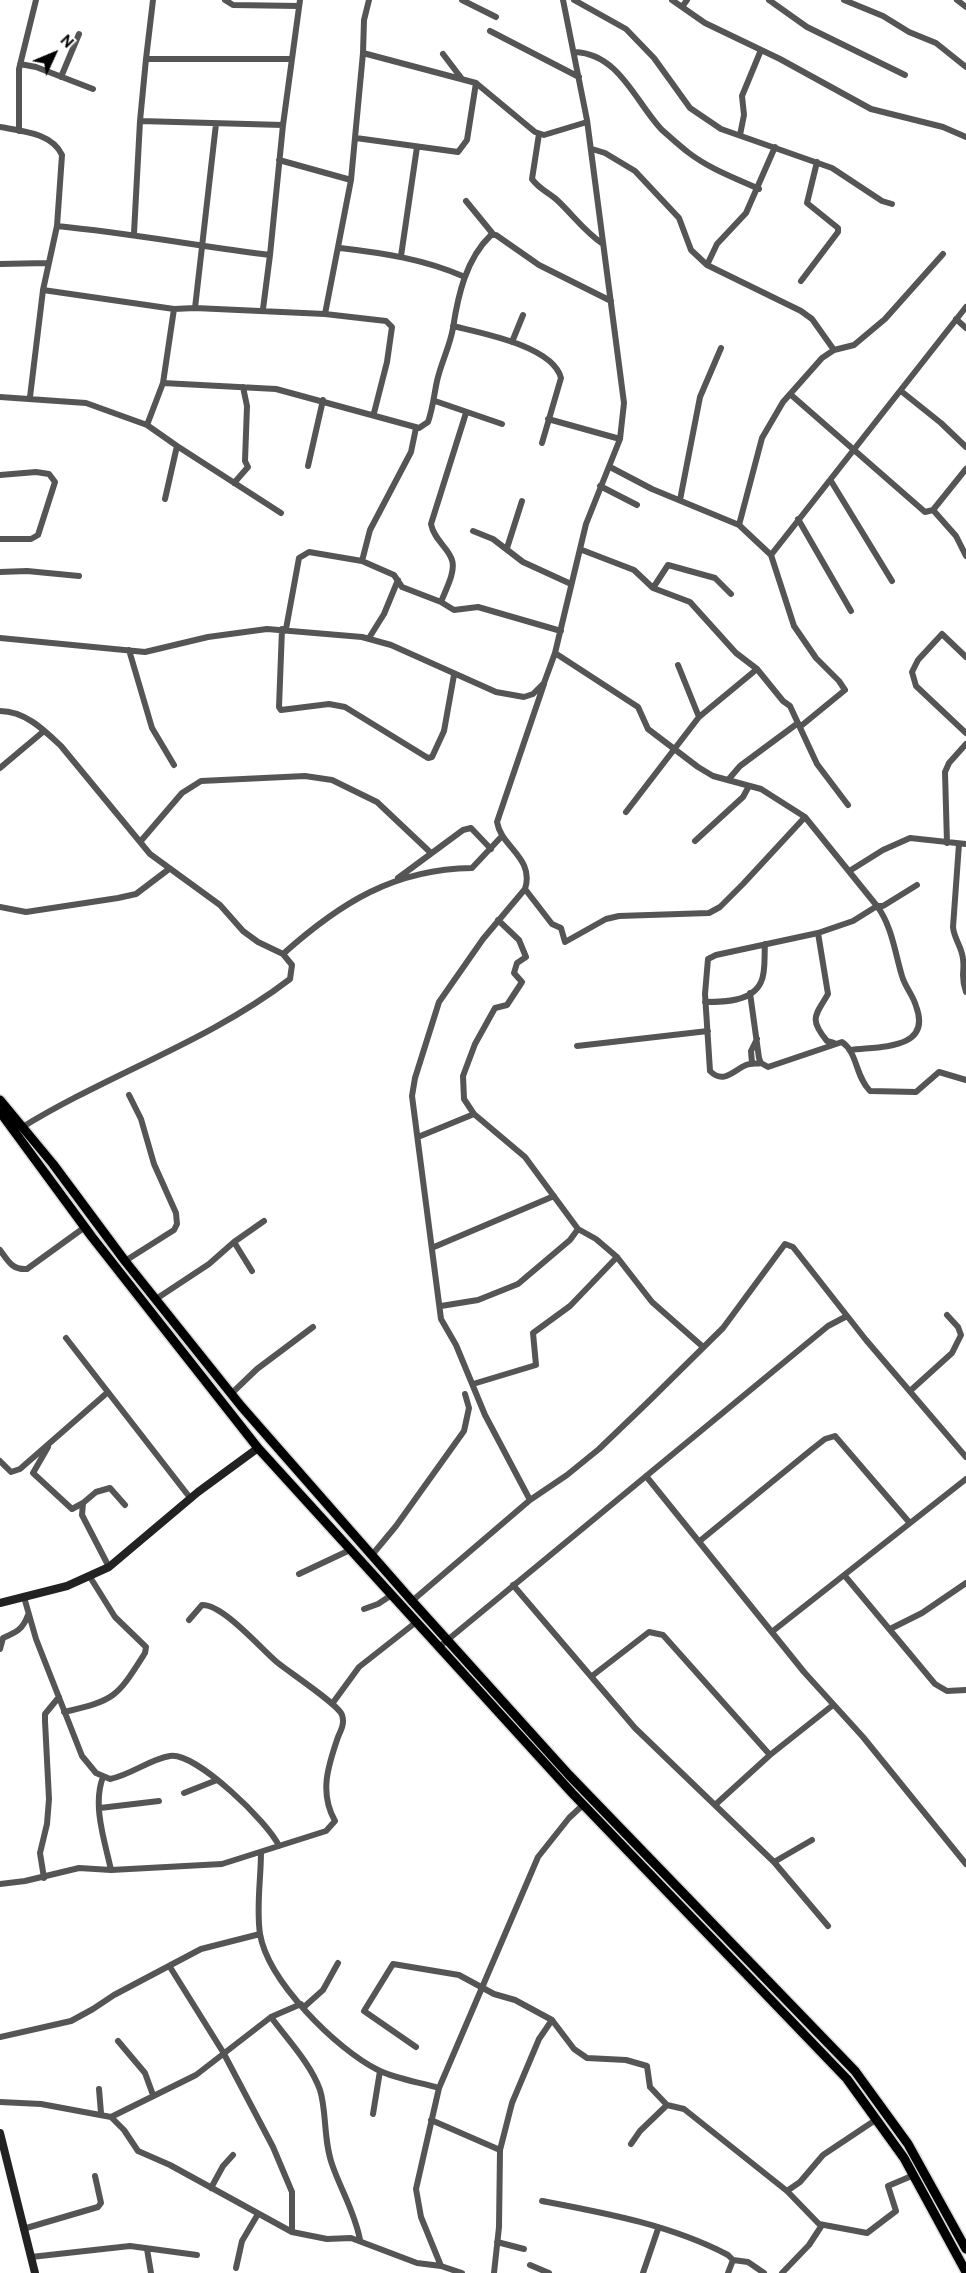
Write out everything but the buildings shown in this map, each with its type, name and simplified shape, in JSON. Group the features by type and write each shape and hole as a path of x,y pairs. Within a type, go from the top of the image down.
{"main road":[{"path":"0,1101 85,1227 258,1448 415,1623 443,1644 663,1875 855,2071 913,2153 966,2249"},
{"path":"0,1112 53,1164 125,1261 231,1393 412,1601 443,1644 584,1804 847,2079 904,2158 966,2272"},
{"path":"904,2158 913,2153"}],"street":[{"path":"19,131 20,64 36,0"},
{"path":"134,233 140,121 153,0"},
{"path":"225,0 233,6 299,3 263,309"},
{"path":"326,314 351,180 364,20 369,0"},
{"path":"462,0 496,17"},
{"path":"530,1500 485,1414 441,1319 441,1306 434,1276 434,1247 412,1096 433,1017 446,991 498,920 525,889 528,877 515,849 502,836 497,822 555,653 574,566 582,550 586,524 620,439 623,384 592,149 575,52 563,0"},
{"path":"574,0 627,29 654,58 690,108 721,129 843,173 882,201 892,204"},
{"path":"672,0 705,23 871,109 943,127 966,137"},
{"path":"682,8 687,0"},
{"path":"769,0 807,27 905,75"},
{"path":"844,0 883,16 909,32 936,43 966,67"},
{"path":"957,0 966,7"},
{"path":"490,31 579,77"},
{"path":"61,78 79,34"},
{"path":"741,135 744,115 742,96 761,50"},
{"path":"575,52 590,53 618,72 661,129 688,153 708,166 759,189"},
{"path":"363,53 476,82 539,134 556,133 587,122"},
{"path":"443,54 462,79"},
{"path":"146,59 291,59"},
{"path":"20,64 36,67 93,89"},
{"path":"356,138 458,152 464,147 469,129 476,82"},
{"path":"140,121 283,125"},
{"path":"195,308 216,124"},
{"path":"0,127 50,140 58,146 62,155 57,226 47,263 30,397"},
{"path":"539,134 532,179 541,190 557,200 589,234 603,244"},
{"path":"401,256 417,147"},
{"path":"707,265 717,244 747,213 775,147"},
{"path":"592,149 621,161 635,171 679,218 691,249 707,265 801,310 812,318 834,350"},
{"path":"279,160 351,180"},
{"path":"801,281 838,232 838,228 807,203 817,162"},
{"path":"466,201 494,234 539,265 611,301"},
{"path":"57,226 134,233 201,247 270,255"},
{"path":"163,383 276,389 374,413 416,428 428,422 435,401 437,382 453,327 454,309 465,277 479,248 494,234"},
{"path":"340,248 401,256 442,267 465,277"},
{"path":"738,525 762,438 790,394 822,358 834,350 854,345 885,319 943,254"},
{"path":"0,264 47,263"},
{"path":"43,290 174,309 263,309 386,321 392,327 387,362 374,413"},
{"path":"771,555 966,307"},
{"path":"147,424 163,383 174,309"},
{"path":"512,342 523,315"},
{"path":"956,319 966,328"},
{"path":"453,327 512,342 546,359 560,371 561,378 542,442"},
{"path":"680,500 700,397 721,348"},
{"path":"234,483 248,466 245,461 248,406 243,387"},
{"path":"901,391 942,423 966,447"},
{"path":"790,394 853,452 878,469 925,512 933,510 966,469"},
{"path":"0,397 30,397 86,403 147,424 281,513"},
{"path":"308,466 323,400"},
{"path":"435,401 502,424"},
{"path":"441,602 452,569 452,560 433,535 431,524 466,412"},
{"path":"549,419 620,439"},
{"path":"362,561 370,530 411,452 416,428"},
{"path":"165,499 177,446"},
{"path":"610,467 738,525 771,555 794,626 816,658 839,681 844,690 740,766 728,780"},
{"path":"0,476 36,472 49,474 55,482 38,535 31,539 0,539"},
{"path":"831,481 892,581"},
{"path":"600,486 637,505"},
{"path":"507,548 522,501"},
{"path":"933,510 956,536 966,556"},
{"path":"798,519 851,611"},
{"path":"473,531 507,548 523,562 571,584"},
{"path":"582,550 634,570 653,588 690,602 736,653 758,669 783,701 790,706 817,764 849,805"},
{"path":"454,675 441,743 432,758 428,758 345,707 329,704 281,710 279,677 284,629 299,558 309,552 362,561 394,575 402,587 441,602 454,610 478,607 561,631"},
{"path":"653,588 668,565 715,578 731,594"},
{"path":"0,572 27,571 79,576"},
{"path":"369,638 384,614 398,580"},
{"path":"0,638 156,651 208,637 284,629 369,638 391,645 454,675 516,698 533,694 544,683"},
{"path":"966,657 942,634 918,660 912,672 916,686 966,733"},
{"path":"129,650 152,728 174,765"},
{"path":"555,653 638,707 648,729 713,776 761,789 805,817 877,906 887,921 904,985 916,1005 921,1023 914,1033 896,1045 850,1050"},
{"path":"678,665 699,717"},
{"path":"626,812 699,717 758,669"},
{"path":"0,711 18,715 44,730 61,746 112,811 150,854 220,905 243,931 258,942 284,954 292,965 290,979 246,1010 18,1130"},
{"path":"0,768 44,730"},
{"path":"947,843 945,772 949,763 966,744"},
{"path":"140,842 182,793 201,781 305,776 332,780 377,801 431,853"},
{"path":"695,841 743,797 749,786"},
{"path":"525,889 552,924 561,928 565,942 606,919 619,916 709,913 720,908 805,817"},
{"path":"284,954 343,905 395,880 458,834 471,828 491,849"},
{"path":"395,880 455,868 472,868 502,836"},
{"path":"850,870 883,850 910,838 963,844 953,927 954,937 964,961 961,975 966,992"},
{"path":"0,907 26,912 136,894 169,869"},
{"path":"916,885 883,906 877,906 852,921 818,933 716,955 708,959 705,1002 710,1071 714,1074 735,1074 747,1065 761,1063 768,1066 842,1042 850,1050 858,1074 870,1091 916,1092 939,1072 966,1080"},
{"path":"498,920 519,940 526,957 518,963 514,973 522,982 507,1005 495,1008 489,1017 466,1066 462,1087 464,1099 474,1114 525,1157 578,1229 596,1239 616,1257 652,1302 702,1346"},
{"path":"818,933 828,994 816,1010 814,1021 827,1041 834,1043"},
{"path":"705,1002 732,1001 750,993 762,982 765,944"},
{"path":"750,993 761,1063"},
{"path":"577,1046 708,1031"},
{"path":"752,1064 751,1051 758,1039"},
{"path":"125,1261 174,1230 177,1224 176,1213 154,1164 141,1119 129,1095"},
{"path":"418,1137 474,1114"},
{"path":"434,1247 554,1196"},
{"path":"156,1299 209,1264 234,1242 264,1221"},
{"path":"0,1250 12,1266 27,1269 85,1227"},
{"path":"441,1306 478,1300 518,1284 570,1240 578,1229"},
{"path":"234,1242 252,1271"},
{"path":"412,1601 530,1500 567,1475 599,1449 723,1328 785,1244 793,1247 847,1316 966,1457"},
{"path":"473,1384 536,1365 533,1333 570,1306 616,1257"},
{"path":"910,1391 934,1372 952,1353 961,1335 958,1327 947,1315"},
{"path":"443,1644 828,1326 847,1316"},
{"path":"231,1393 257,1369 313,1328"},
{"path":"66,1338 191,1498"},
{"path":"0,1461 10,1472 15,1472 48,1447 66,1427 108,1392"},
{"path":"372,1555 396,1526 464,1431 469,1408 465,1394"},
{"path":"701,1540 825,1439 835,1436 909,1522"},
{"path":"48,1447 33,1473 72,1509 96,1492 110,1488 125,1505"},
{"path":"0,1603 67,1586 109,1567 191,1498 258,1448"},
{"path":"646,1476 701,1540 833,1706 863,1737 966,1864"},
{"path":"773,1631 966,1479"},
{"path":"83,1503 82,1515 109,1567"},
{"path":"299,1574 350,1551"},
{"path":"845,1576 935,1684 947,1691 966,1690"},
{"path":"64,1712 97,1704 117,1694 145,1653 146,1647 115,1617 90,1577"},
{"path":"890,1629 922,1613 966,1583"},
{"path":"513,1585 655,1749 774,1862 828,1926"},
{"path":"364,1609 378,1605 390,1596"},
{"path":"24,1597 58,1697 82,1756 89,1767 103,1777 117,1778 168,1756 177,1755 217,1780 263,1822 274,1835 279,1846"},
{"path":"0,1884 44,1878 79,1868 111,1870 222,1864 326,1831 335,1821 328,1808 325,1793 330,1762 343,1724 340,1711 278,1663 216,1607 202,1605 189,1620"},
{"path":"0,1648 3,1638 18,1632 29,1614"},
{"path":"332,1704 356,1670 415,1623"},
{"path":"592,1676 649,1632 663,1635 770,1755"},
{"path":"44,1878 40,1852 47,1824 49,1799 45,1714 58,1697"},
{"path":"715,1805 770,1755 833,1706"},
{"path":"103,1777 99,1788 100,1808 111,1870"},
{"path":"184,1793 217,1780"},
{"path":"100,1808 159,1801"},
{"path":"441,2266 421,2217 417,2197 439,2088 484,1987 537,1857 569,1818 584,1804"},
{"path":"774,1862 812,1840"},
{"path":"261,1852 260,1934 277,1973 302,2005 338,2042 380,2071 439,2088"},
{"path":"0,2037 81,2017 114,1995 201,1949 260,1934"},
{"path":"111,2117 196,2075 271,2017 302,2005 323,1990 338,1963"},
{"path":"416,2047 364,2011 392,1965 396,1963 459,1975 494,1994 515,2000 552,2020 580,2054 603,2061 626,2060 647,2066 648,2084 667,2105 684,2109 787,2191 822,2225 855,2233 867,2233 874,2230 896,2211 888,2186 914,2175"},
{"path":"170,1967 224,2052 273,2147 292,2192 292,2232"},
{"path":"271,2017 314,2077 320,2091 326,2143 333,2168 357,2222 360,2240"},
{"path":"494,2273 500,2150 512,2103 539,2039 552,2020"},
{"path":"118,2041 145,2073 153,2095"},
{"path":"373,2114 380,2071"},
{"path":"99,2089 101,2113"},
{"path":"0,2102 41,2104 101,2113 111,2117 124,2130 138,2151 170,2165 292,2232 309,2237 360,2240 417,2263 441,2266 462,2273"},
{"path":"631,2144 640,2131 667,2105"},
{"path":"787,2191 800,2182 823,2155 877,2119"},
{"path":"431,2120 500,2150"},
{"path":"0,2133 35,2273"},
{"path":"211,2188 223,2166 233,2155"},
{"path":"23,2229 98,2207 101,2203 95,2176"},
{"path":"542,2201 609,2214 688,2237 722,2252 733,2260 748,2262 764,2273"},
{"path":"236,2268 242,2241 258,2214"},
{"path":"782,2273 809,2244 822,2225"},
{"path":"643,2273 658,2229"},
{"path":"497,2242 524,2249"},
{"path":"31,2257 130,2246 197,2255"},
{"path":"147,2249 151,2273"},
{"path":"728,2273 733,2260"},
{"path":"530,2265 549,2273"}]}
